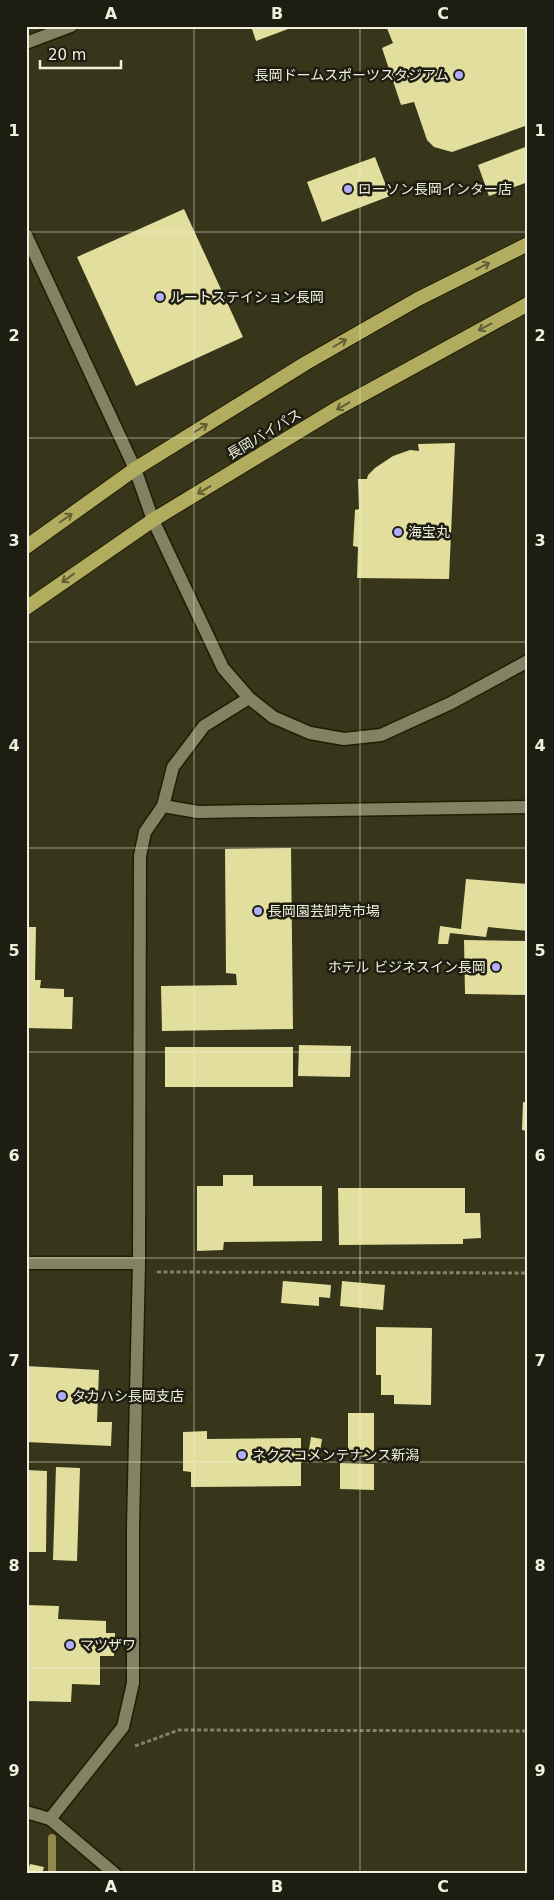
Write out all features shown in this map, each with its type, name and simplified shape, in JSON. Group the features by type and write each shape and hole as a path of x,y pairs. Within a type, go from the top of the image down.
{"highway":[{"path":"26,547 135,469 306,363 418,299 528,244"},
{"name":"長岡バイパス","path":"26,608 153,520 336,409 528,304"}],"street":[{"path":"26,43 71,26"},
{"path":"26,235 135,469 153,520 223,668 250,698 273,717 310,733 344,739 381,736 451,703 528,661"},
{"path":"50,1819 123,1727 133,1683 133,1528 139,1263 140,856 145,832 163,806 173,767 204,726 250,698"},
{"path":"163,806 198,812 528,807"},
{"path":"26,1263 139,1263"},
{"path":"26,1812 50,1819 115,1874"}],"path":[{"path":"139,1263 159,1273 528,1273"},
{"path":"116,1738 136,1746 179,1730 528,1730"}],"building":[{"path":"251,26 296,26 256,41"},
{"name":"長岡ドームスポーツスタジアム","path":"386,26 528,26 528,125 452,152 434,147 427,140 414,102 401,105 382,48 393,43"},
{"path":"528,146 528,182 489,196 478,165"},
{"name":"ローソン長岡インター店","path":"375,157 390,196 322,222 307,182"},
{"name":"ルートステイション長岡","path":"184,209 243,337 136,386 77,257"},
{"path":"455,443 449,579 357,578 358,547 353,546 355,510 359,509 358,479 367,479 368,475 375,468 393,456 410,450 419,451 418,444"},
{"name":"長岡園芸卸売市場","path":"291,848 293,1029 162,1031 161,986 237,985 236,974 226,973 225,849"},
{"path":"466,879 528,884 528,931 488,927 486,937 450,933 448,944 438,944 440,926 461,929"},
{"path":"26,927 36,927 35,980 41,980 40,988 64,989 64,997 73,997 72,1029 26,1028"},
{"name":"ホテル ビジネスイン長岡","path":"464,940 528,941 528,995 465,994"},
{"path":"299,1045 351,1046 350,1077 298,1076"},
{"path":"165,1047 293,1047 293,1087 165,1087"},
{"path":"523,1102 528,1103 528,1131 522,1130"},
{"path":"223,1175 253,1175 253,1186 322,1186 322,1241 224,1242 223,1250 197,1251 197,1186 223,1186"},
{"path":"338,1188 465,1188 465,1213 480,1213 481,1238 463,1239 463,1244 339,1245"},
{"path":"283,1281 331,1285 330,1298 319,1297 319,1306 281,1303"},
{"path":"342,1281 385,1285 383,1310 340,1306"},
{"path":"376,1327 432,1328 431,1405 394,1404 394,1395 381,1395 381,1375 376,1375"},
{"name":"タカハシ長岡支店","path":"26,1366 99,1370 97,1422 112,1422 111,1446 26,1442"},
{"path":"348,1413 374,1413 374,1457 348,1456"},
{"name":"ネクスコメンテナンス新潟","path":"207,1431 207,1439 301,1438 301,1486 191,1487 191,1472 183,1471 183,1432"},
{"path":"311,1437 322,1439 319,1458 308,1456"},
{"path":"340,1463 374,1464 374,1490 340,1489"},
{"path":"56,1467 80,1468 77,1561 53,1560"},
{"path":"27,1470 47,1471 46,1552 26,1552"},
{"name":"マツザワ","path":"26,1605 59,1606 58,1619 106,1621 106,1633 115,1633 114,1656 100,1656 100,1685 72,1684 71,1702 26,1701"},
{"path":"30,1864 44,1867 42,1874 27,1874"}],"waterway":[{"path":"52,1838 52,1874"}],"place":[{"name":"長岡ドームスポーツスタジアム","path":"459,75"},
{"name":"ローソン長岡インター店","path":"348,189"},
{"name":"ルートステイション長岡","path":"160,297"},
{"name":"海宝丸","path":"398,532"},
{"name":"長岡園芸卸売市場","path":"258,911"},
{"name":"ホテル ビジネスイン長岡","path":"496,967"},
{"name":"タカハシ長岡支店","path":"62,1396"},
{"name":"ネクスコメンテナンス新潟","path":"242,1455"},
{"name":"マツザワ","path":"70,1645"}]}
